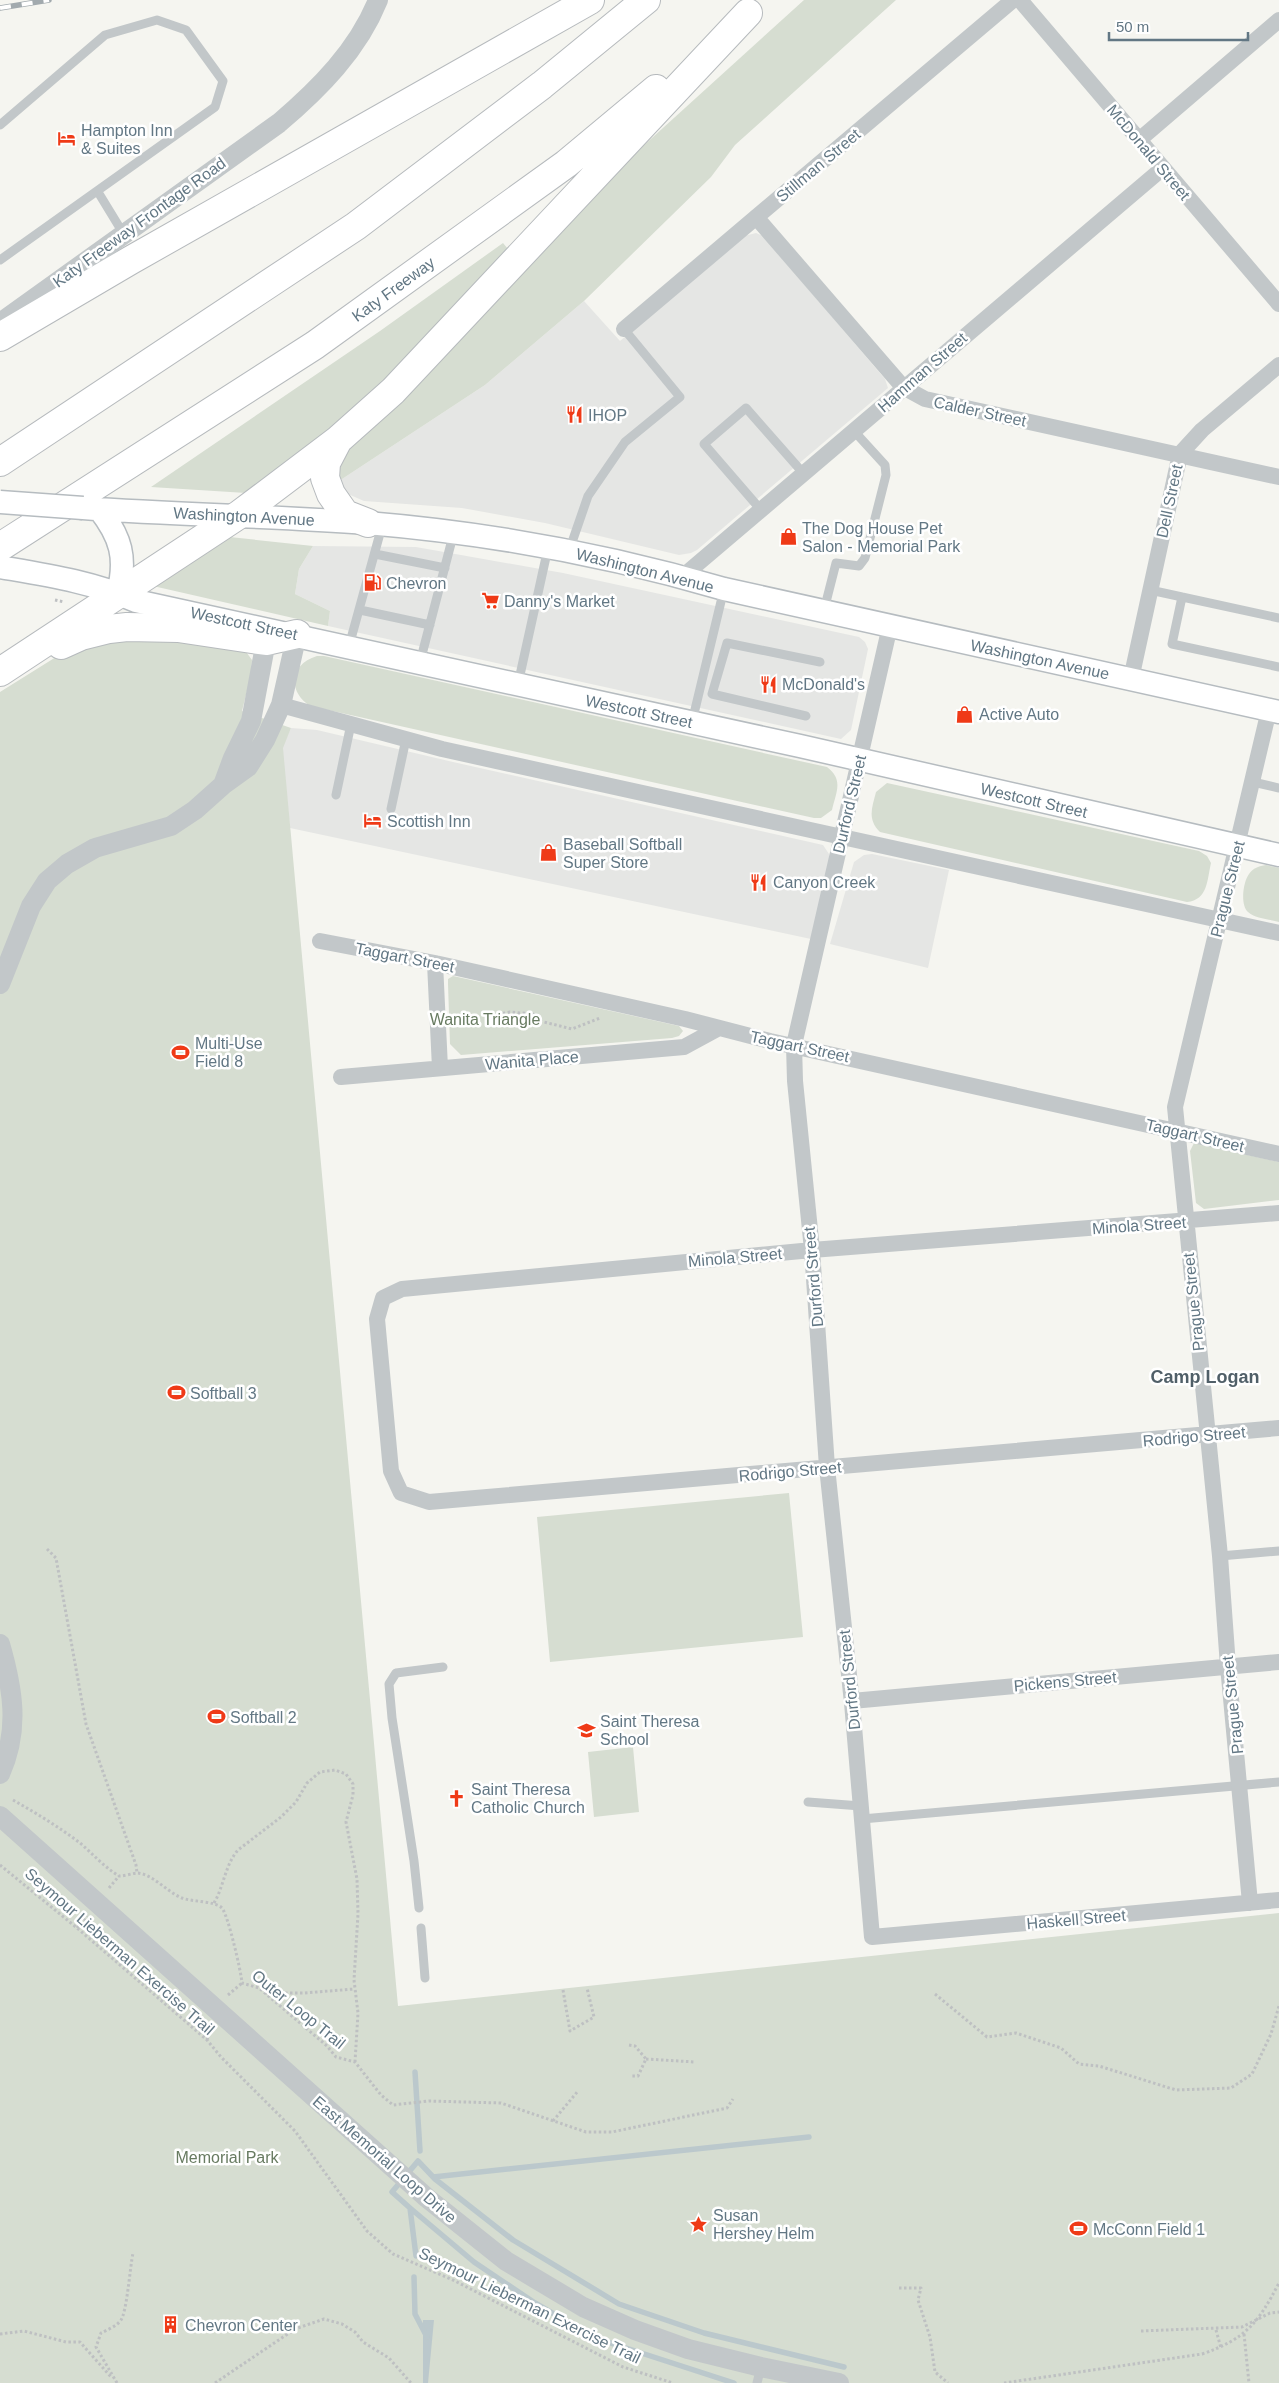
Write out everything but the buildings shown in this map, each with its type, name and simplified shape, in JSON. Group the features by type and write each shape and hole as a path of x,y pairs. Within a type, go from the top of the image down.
{"highway":[{"path":"0,337 131,260 590,0"},
{"path":"0,462 356,226 542,85 646,0"},
{"path":"0,672 240,514 338,440 393,391 755,6"},
{"name":"Katy Freeway","path":"0,547 162,441 315,345 566,164 755,6"},
{"path":"338,440 326,463 325,478 330,494 345,514 375,524"},
{"path":"35,650 60,646 82,636 109,629 178,628 266,641 297,634"}],"main road":[{"name":"Washington Avenue","path":"0,502 106,517 129,512 240,514 375,524 454,532 559,549 682,577 724,589 1274,711"},
{"path":"106,517 122,552 124,571 118,593"},
{"name":"Westcott Street","path":"0,567 71,580 118,593 136,601 297,634 1279,855"}],"street":[{"name":"Katy Freeway Frontage Road","path":"0,323 302,104 334,71 359,38 378,0"},
{"name":"Stillman Street","path":"624,329 1013,0"},
{"name":"McDonald Street","path":"1020,0 1279,304"},
{"path":"1139,140 1279,20"},
{"name":"Hamman Street","path":"682,577 1163,168"},
{"name":"Calder Street","path":"756,217 904,387 924,399 1279,476"},
{"name":"Dell Street","path":"1131,679 1180,454 1202,430 1279,365"},
{"name":"Durford Street","path":"872,1937 852,1701 827,1467 812,1250 795,1081 794,1045 890,626"},
{"path":"0,984 31,906 47,881 67,864 95,848 171,826 195,810 248,767 265,740 281,705 297,634"},
{"path":"224,785 233,758 251,721 266,641"},
{"path":"281,705 406,739 842,838 1279,933"},
{"name":"Prague Street","path":"1250,1903 1228,1666 1220,1556 1206,1435 1175,1107 1253,782 1274,711"},
{"name":"Taggart Street","path":"320,940 435,963 629,1006 718,1028 1279,1154"},
{"path":"435,963 440,1068"},
{"name":"Wanita Place","path":"341,1077 684,1048 718,1028"},
{"name":"Minola Street","path":"384,1397 377,1318 383,1298 402,1289 812,1250 1279,1213"},
{"name":"Rodrigo Street","path":"384,1397 391,1471 401,1493 429,1502 1279,1428"},
{"path":"0,1644 12,1694 14,1718 11,1741 0,1774"},
{"name":"Pickens Street","path":"852,1701 1279,1662"},
{"name":"East Memorial Loop Drive","path":"0,1816 427,2198 506,2260 583,2307 635,2330 759,2375 839,2383"},
{"name":"Haskell Street","path":"872,1937 1279,1900"}],"lane":[{"path":"0,125 105,35 157,20 186,30 223,81 215,107 0,260"},
{"path":"98,192 123,233"},
{"path":"518,684 559,549 588,496 625,442 680,397 624,329"},
{"path":"761,510 704,444 746,408 804,474"},
{"path":"824,610 836,563 859,566 865,558 886,475 885,466 854,431"},
{"path":"350,646 375,554 375,524"},
{"path":"420,662 454,532"},
{"path":"375,554 445,568"},
{"path":"692,722 724,589"},
{"path":"1150,590 1279,618"},
{"path":"1182,597 1172,644 1279,667"},
{"path":"360,610 430,626"},
{"path":"806,716 712,694 727,643 820,662"},
{"path":"336,795 351,724"},
{"path":"390,808 406,739"},
{"path":"1253,782 1279,788"},
{"path":"1220,1556 1279,1551"},
{"path":"419,1908 414,1861 392,1718 390,1684 396,1673 443,1667"},
{"path":"808,1802 861,1812 1279,1782"},
{"path":"421,1928 425,1978"}],"path":[{"path":"488,1016 510,1012 533,1014 540,1021 572,1029 629,1006"},
{"path":"438,1026 459,1023 478,1016"},
{"path":"48,1549 56,1558 86,1724 136,1865 137,1873"},
{"path":"6,1796 60,1829 119,1876 137,1873 159,1883 179,1897 196,1902 214,1903 221,1892 233,1856 238,1850 281,1817 296,1802 307,1783 320,1772 335,1770 346,1774 353,1784 346,1822 357,1879 358,1914 354,1989 358,2013 355,2062"},
{"name":"Seymour Lieberman Exercise Trail","path":"0,1864 78,1928 207,2040 221,2057 295,2131 362,2224 393,2254 453,2280 623,2367 673,2383"},
{"name":"Outer Loop Trail","path":"214,1903 223,1910 239,1960 242,1983 260,1988 327,2046 336,2057 355,2062 381,2095 393,2105 429,2102 500,2103 586,2132 612,2132 726,2108 733,2099"},
{"path":"221,2000 242,1983"},
{"path":"563,1990 570,2031 594,2017 587,1988"},
{"path":"265,1993 304,1993 354,1989"},
{"path":"935,1994 987,2037 1016,2033 1061,2048 1079,2064 1099,2066 1176,2090 1231,2088 1252,2074 1271,2034 1279,2006"},
{"path":"629,2045 635,2046 646,2059 695,2062"},
{"path":"630,2076 638,2076 646,2059"},
{"path":"553,2121 578,2091"},
{"path":"116,2383 96,2347 101,2333 120,2322 126,2310 126,2290 133,2253"},
{"path":"1004,2383 1202,2354 1221,2348 1244,2334 1256,2321 1279,2283"},
{"path":"899,2288 921,2288 918,2300 930,2337 935,2372 948,2383"},
{"path":"1141,2332 1216,2330 1242,2327 1270,2314 1279,2312"},
{"path":"215,2383 295,2329 324,2319 342,2324 355,2332 363,2342 389,2358 411,2383"},
{"path":"1216,2330 1221,2348"},
{"path":"0,2334 24,2331 66,2342 80,2342 116,2383"},
{"path":"1244,2334 1249,2383"}],"shaded area":[{"path":"756,233 763,236 885,379 888,388 697,550 679,555 545,523 462,508 364,501 348,494 336,483 485,385 584,301 620,341 744,236"},
{"path":"313,546 416,547 563,573 859,637 865,642 868,649 851,730 841,739 328,626 330,611 295,594 299,569"},
{"path":"291,728 317,730 823,845 829,854 829,861 811,939 290,828 282,748"},
{"path":"872,854 949,870 928,968 830,944 854,862 864,855"},
{"path":"423,2320 434,2320 428,2383 423,2383"}],"green space":[{"path":"804,0 896,0 735,145 711,177 584,301 485,385 336,483 339,457 588,196"},
{"path":"503,243 512,254 348,418 246,493 151,487 380,331"},
{"path":"220,536 313,546 299,569 295,594 330,611 328,626 153,586"},
{"name":"Memorial Park","path":"129,633 244,649 252,660 251,675 242,711 291,728 283,748 398,2006 1279,1913 1279,2383 0,2383 0,692 72,647"},
{"path":"317,656 827,767 836,777 837,782 837,792 832,810 821,818 814,818 310,706 298,693 295,686 295,678 301,665"},
{"path":"887,783 1199,851 1207,856 1211,863 1207,882 1203,893 1199,897 1187,902 880,832 873,823 872,808 876,792"},
{"path":"1266,865 1279,868 1279,922 1251,914 1244,904 1243,893 1247,878 1254,869"},
{"name":"Wanita Triangle","path":"453,976 679,1026 683,1031 679,1036 672,1038 461,1055 450,1044 448,979"},
{"path":"1194,1143 1279,1162 1279,1200 1204,1209 1196,1203 1190,1151"},
{"path":"789,1493 803,1637 550,1662 537,1517"},
{"path":"633,1747 639,1812 594,1817 588,1752"}],"waterway":[{"path":"415,2072 420,2151"},
{"path":"433,2177 809,2137"},
{"path":"416,2256 410,2208 392,2192 418,2161 435,2179 513,2240 619,2304 704,2333 844,2367"},
{"path":"410,2208 474,2262 535,2303 595,2338 734,2383"},
{"path":"414,2277 415,2314 427,2337"}],"railway":[{"path":"0,8 49,0"}],"place":[{"name":"Hampton Inn & Suites","path":"67,139"},
{"name":"IHOP","path":"574,415"},
{"name":"The Dog House Pet Salon - Memorial Park","path":"788,537"},
{"name":"Chevron","path":"372,583"},
{"name":"Danny's Market","path":"490,601"},
{"name":"McDonald's","path":"768,684"},
{"name":"Active Auto","path":"965,714"},
{"name":"Scottish Inn","path":"373,821"},
{"name":"Baseball Softball Super Store","path":"549,853"},
{"name":"Canyon Creek","path":"759,882"},
{"name":"Multi-Use Field 8","path":"181,1052"},
{"name":"Softball 3","path":"176,1393"},
{"name":"Softball 2","path":"216,1717"},
{"name":"Saint Theresa School","path":"586,1730"},
{"name":"Saint Theresa Catholic Church","path":"457,1798"},
{"name":"Susan Hershey Helm","path":"699,2224"},
{"name":"McConn Field 1","path":"1079,2229"},
{"name":"Chevron Center","path":"171,2325"}],"district":[{"name":"Camp Logan","path":"1205,1377"}]}
